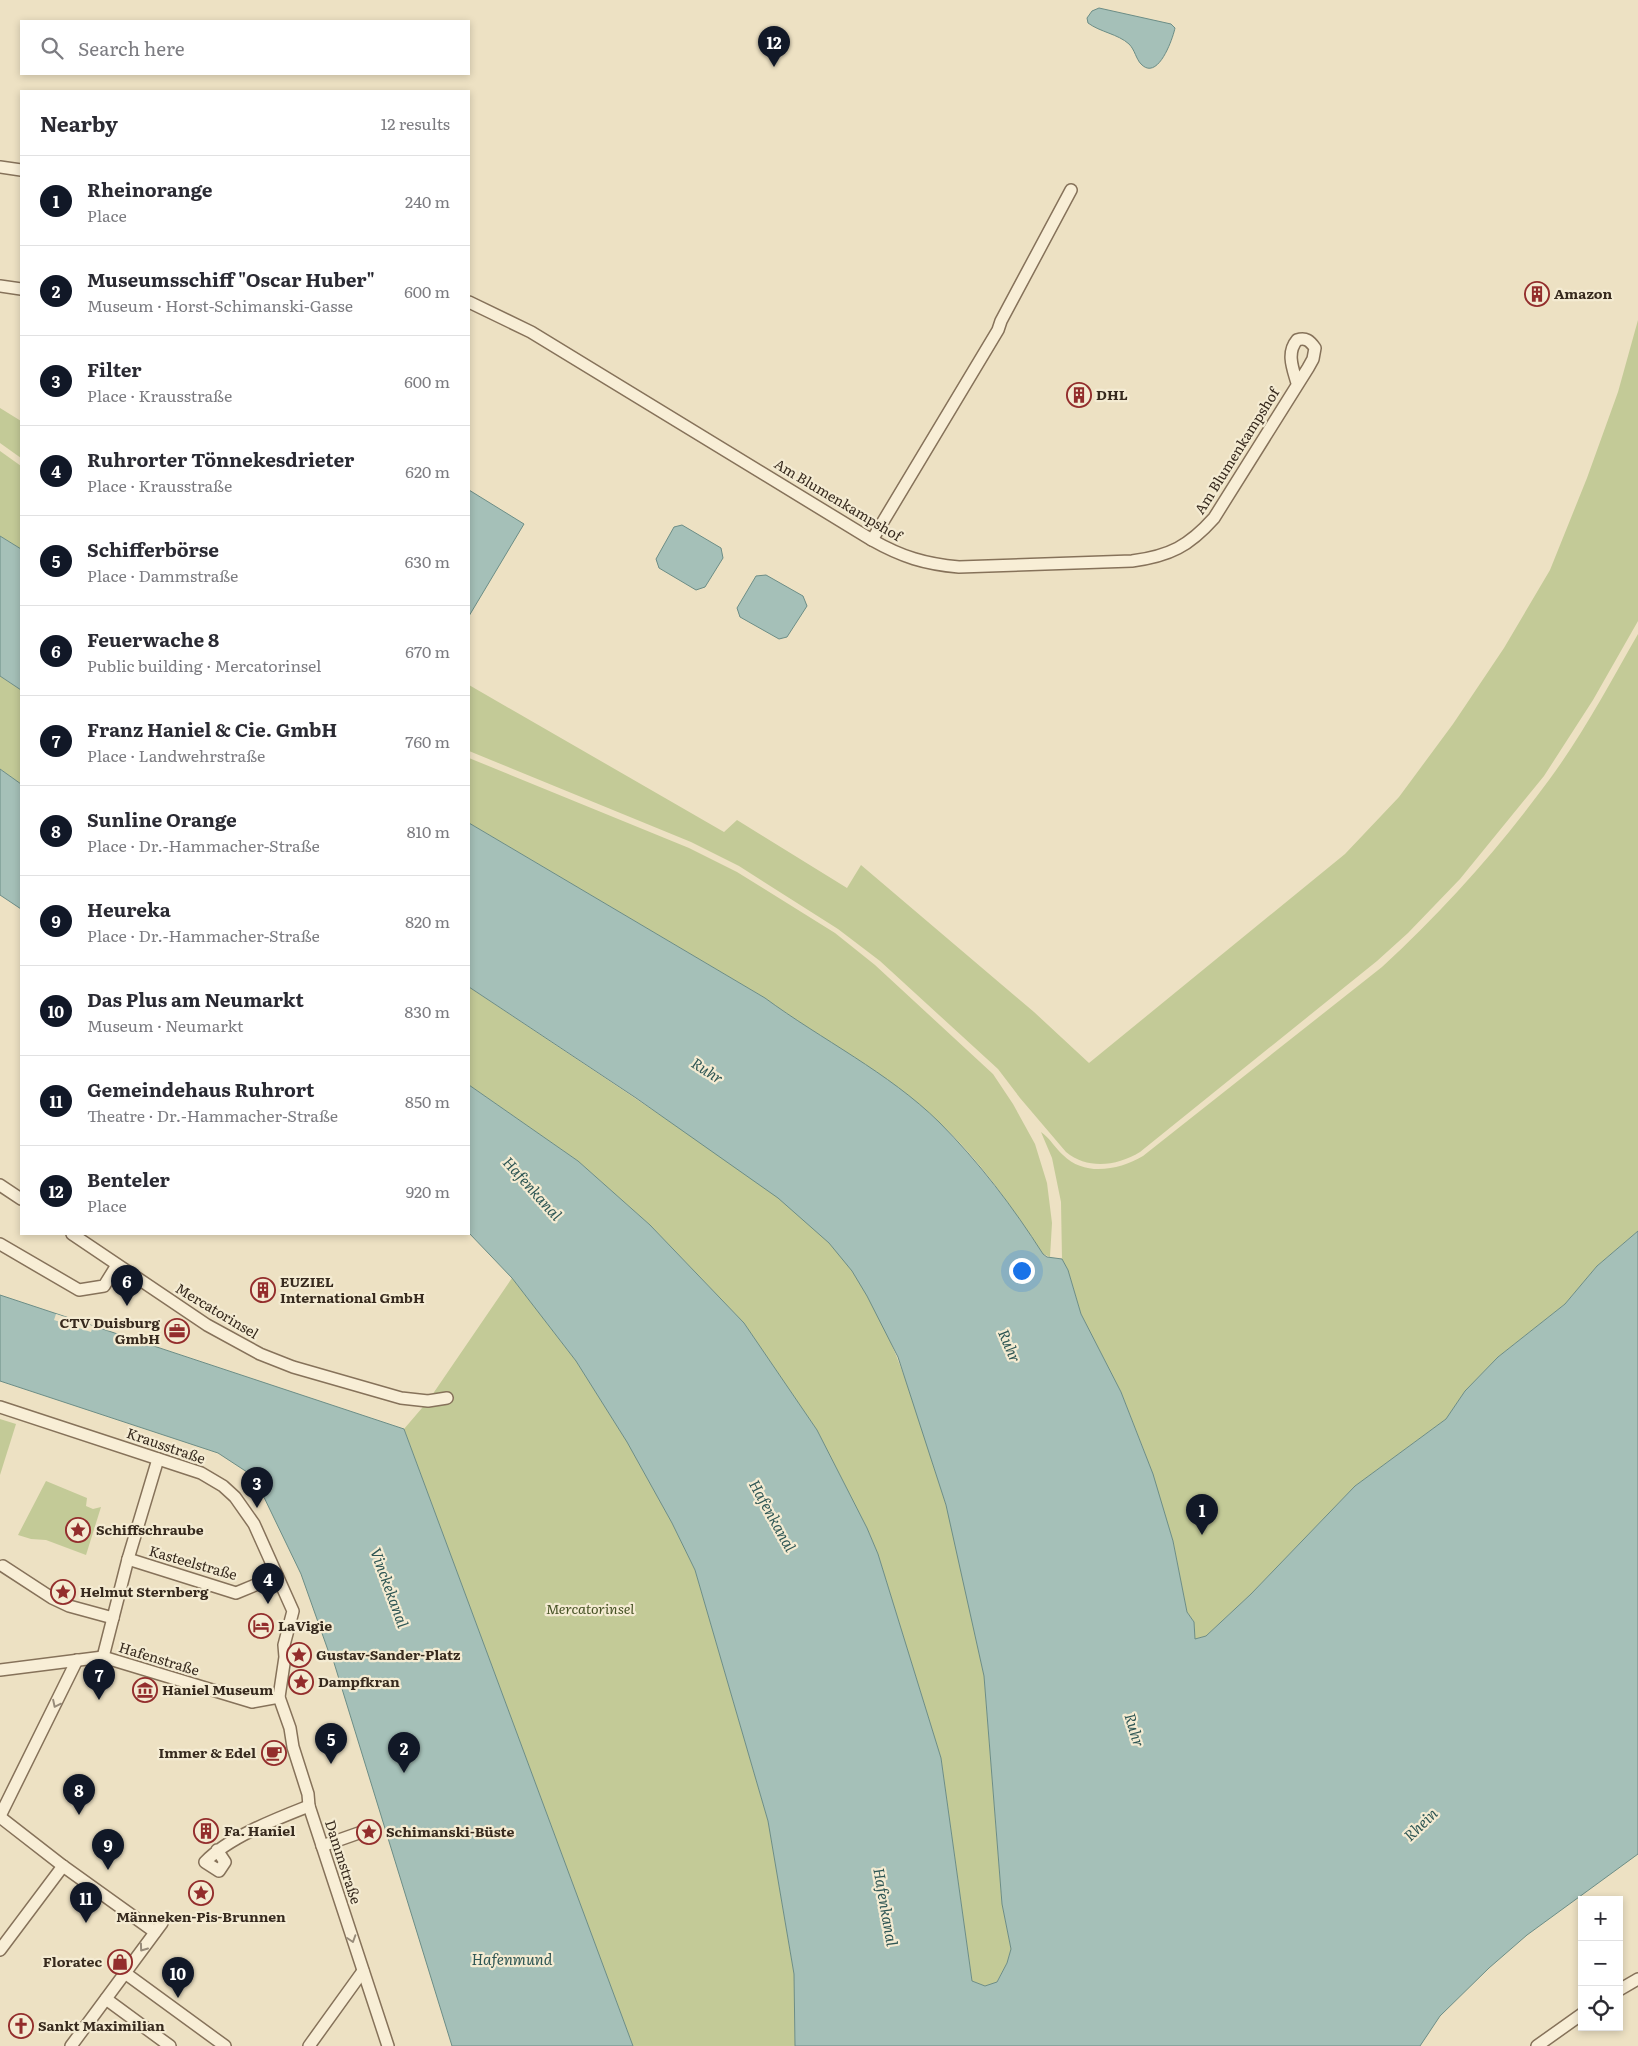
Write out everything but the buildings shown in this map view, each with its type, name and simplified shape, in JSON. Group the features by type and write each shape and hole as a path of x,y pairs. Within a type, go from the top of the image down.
{"street":[{"path":"0,166 20,170"},
{"path":"872,540 998,330 1071,190"},
{"path":"0,286 20,290"},
{"name":"Am Blumenkampshof","path":"470,302 530,332 872,540 920,562 959,567 1132,561 1166,554 1186,545 1214,518 1297,384 1313,358 1315,348 1310,340 1303,338 1297,340 1291,351 1292,365 1297,384"},
{"path":"0,1185 20,1198"},
{"name":"Mercatorinsel","path":"74,1235 207,1325 260,1354 293,1367 401,1398 428,1401 448,1398"},
{"path":"0,1244 79,1290 104,1286 117,1264"},
{"name":"Krausstraße","path":"0,1408 201,1473 223,1486 235,1497 254,1524 293,1611 284,1645 286,1657 279,1692"},
{"path":"103,1658 128,1559 158,1459"},
{"name":"Kasteelstraße","path":"128,1559 236,1593 277,1576"},
{"path":"3,1566 52,1598 69,1606 113,1618"},
{"name":"Hafenstraße","path":"0,1670 103,1658 252,1702 279,1692"},
{"path":"70,2046 158,1927 63,1866 0,1816 77,1660"},
{"name":"Dammstraße","path":"279,1692 290,1728 293,1747 308,1794 309,1806 388,2046"},
{"path":"217,1850 278,1819 309,1806"},
{"path":"322,1846 373,1828"},
{"path":"0,1950 63,1866"},
{"path":"309,2046 363,1971"},
{"path":"125,1973 226,2046"},
{"path":"1623,1988 1638,1979"},
{"path":"106,1999 170,2046"},
{"path":"1537,2046 1578,2017"}],"green space":[{"path":"1638,320 1638,621 1593,700 1544,776 1460,879 1408,933 1377,961 1140,1152 1122,1160 1112,1163 1093,1164 1075,1158 1066,1152 998,1069 880,961 838,929 739,866 691,842 470,751 470,686 724,832 737,820 847,888 861,865 1034,1012 1089,1063 1345,854 1399,797 1453,724 1504,648 1550,570 1587,478 1618,392"},
{"path":"0,408 20,420 20,457 0,443"},
{"path":"0,451 20,465 20,548 0,536"},
{"path":"1638,634 1638,1231 1597,1266 1565,1304 1498,1357 1465,1391 1446,1419 1355,1486 1251,1594 1206,1636 1195,1639 1194,1622 1187,1612 1173,1541 1145,1453 1121,1392 1081,1314 1068,1270 1062,1259 1061,1202 1052,1158 1041,1132 1063,1155 1081,1166 1092,1169 1113,1168 1134,1161 1143,1156 1382,967 1449,901 1491,854 1530,805 1573,745"},
{"path":"0,676 20,689 20,783 0,769"},
{"path":"470,758 689,848 737,872 835,933 875,965 993,1074 1013,1104 1035,1144 1047,1183 1052,1223 1050,1257 1043,1254 981,1167 938,1121 897,1087 765,998 470,824"},
{"path":"470,988 778,1197 818,1231 836,1250 869,1298 896,1355 948,1507 984,1676 1002,1904 1011,1949 1007,1963 996,1983 985,1986 972,1981 941,1758 878,1554 867,1528 817,1430 744,1323 650,1225 578,1161 470,1086"},
{"name":"Mercatorinsel","path":"512,1278 576,1361 627,1442 672,1523 695,1570 768,1821 794,1974 795,2046 633,2046 404,1429 428,1401"},
{"path":"0,1419 16,1424 0,1475"},
{"path":"46,1481 87,1498 86,1506 93,1509 101,1507 86,1555 46,1540 31,1539 18,1535"}],"water":[{"path":"1099,8 1171,24 1175,28 1174,33 1168,49 1159,63 1147,68 1139,62 1129,44 1088,23 1087,18 1092,11"},
{"path":"470,491 524,524 470,614"},
{"path":"682,525 721,548 723,558 705,587 696,590 659,568 656,559 674,527"},
{"path":"0,536 20,548 20,689 0,676"},
{"path":"766,575 803,596 807,606 787,637 779,639 740,617 737,608 756,576"},
{"path":"0,769 20,783 20,908 0,895"},
{"path":"470,824 765,998 877,1072 919,1104 968,1153 1020,1219 1043,1254 1047,1257 1062,1259 1068,1270 1081,1314 1121,1392 1153,1474 1173,1541 1187,1612 1194,1622 1195,1639 1206,1636 1251,1594 1355,1486 1446,1419 1465,1391 1498,1357 1565,1304 1597,1266 1638,1231 1638,1854 1527,1935 1489,1968 1440,2016 1420,2046 795,2046 794,1974 768,1821 695,1570 672,1523 627,1442 576,1361 512,1278 470,1234 470,1086 578,1161 650,1225 744,1323 817,1430 867,1528 878,1554 941,1758 972,1981 985,1986 997,1982 1007,1963 1011,1949 1002,1904 984,1676 946,1505 898,1357 867,1296 852,1271 829,1243 778,1198 636,1098 470,988"},
{"name":"Hafenmund","path":"0,1295 404,1429 633,2046 452,2046 331,1653 329,1653 301,1574 260,1489 247,1472 218,1453 0,1381"}],"pier":[{"path":"56,1314 93,1326 91,1332 54,1320"}],"place":[{"name":"Benteler","path":"774,67"},
{"name":"Amazon","path":"1537,294"},
{"name":"DHL","path":"1079,395"},
{"name":"EUZIEL International GmbH","path":"263,1290"},
{"name":"Feuerwache 8","path":"127,1306"},
{"name":"CTV Duisburg GmbH","path":"177,1331"},
{"name":"Filter","path":"257,1508"},
{"name":"Schiffschraube","path":"78,1530"},
{"name":"Rheinorange","path":"1202,1535"},
{"name":"Helmut Sternberg","path":"63,1592"},
{"name":"Ruhrorter Tönnekesdrieter","path":"268,1604"},
{"name":"LaVigie","path":"261,1626"},
{"name":"Gustav-Sander-Platz","path":"299,1655"},
{"name":"Dampfkran","path":"301,1682"},
{"name":"Haniel Museum","path":"145,1690"},
{"name":"Franz Haniel & Cie. GmbH","path":"99,1700"},
{"name":"Immer & Edel","path":"274,1753"},
{"name":"Schifferbörse","path":"331,1764"},
{"name":"Museumsschiff \"Oscar Huber\"","path":"404,1773"},
{"name":"Sunline Orange","path":"79,1815"},
{"name":"Fa. Haniel","path":"206,1831"},
{"name":"Schimanski-Büste","path":"369,1832"},
{"name":"Heureka","path":"108,1870"},
{"name":"Männeken-Pis-Brunnen","path":"201,1893"},
{"name":"Gemeindehaus Ruhrort","path":"86,1923"},
{"name":"Floratec","path":"120,1962"},
{"name":"Das Plus am Neumarkt","path":"178,1998"},
{"name":"Sankt Maximilian","path":"21,2026"}],"water label":[{"name":"Ruhr","path":"707,1071"},
{"name":"Hafenkanal","path":"532,1189"},
{"name":"Ruhr","path":"1009,1346"},
{"name":"Hafenkanal","path":"772,1516"},
{"name":"Vinckekanal","path":"389,1588"},
{"name":"Ruhr","path":"1134,1730"},
{"name":"Rhein","path":"1421,1825"},
{"name":"Hafenkanal","path":"885,1907"}]}
